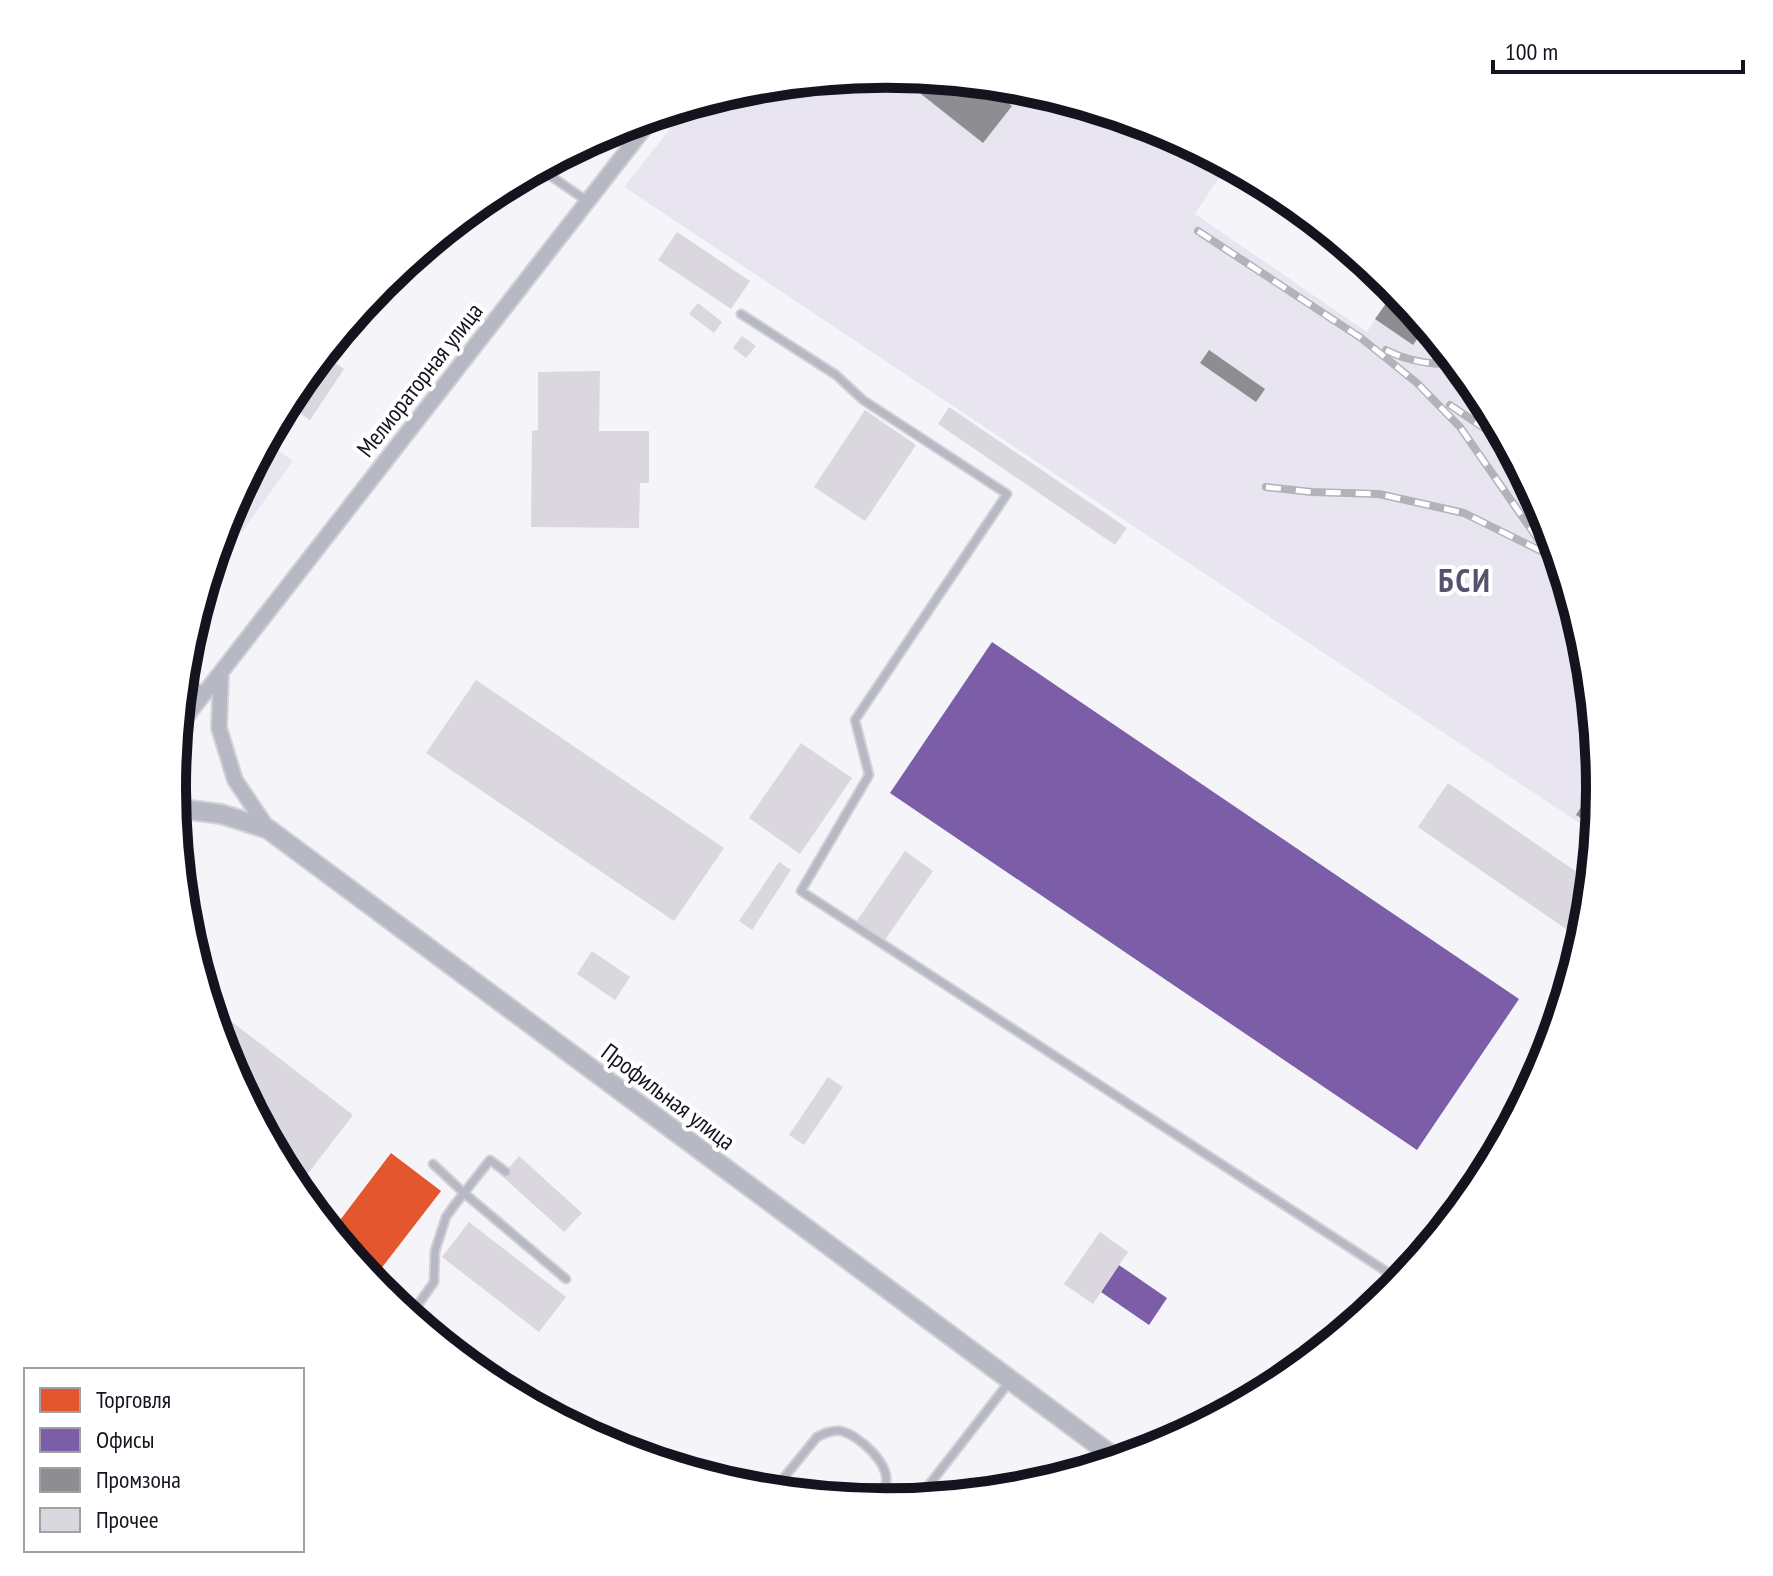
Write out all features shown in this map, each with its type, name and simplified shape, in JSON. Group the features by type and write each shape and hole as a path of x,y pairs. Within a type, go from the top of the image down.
{"street":[{"name":"Мелиораторная улица","path":"191,711 641,133"},
{"path":"221,673 219,728 235,780 268,829"},
{"name":"Профильная улица","path":"187,810 221,814 268,829 1108,1452"}],"lane":[{"path":"549,175 587,201"},
{"path":"741,314 836,375 863,400 1007,494 855,720 869,775 801,891 1390,1274"},
{"path":"194,686 205,693"},
{"path":"417,1306 434,1282 435,1251 446,1217 490,1160 506,1172"},
{"path":"433,1164 566,1279"},
{"path":"927,1487 1010,1381"},
{"path":"782,1480 817,1437 825,1433 843,1432 861,1440 882,1464 886,1485 884,1488"}],"shaded area":[{"path":"886,88 978,94 1068,112 1154,141 1221,174 1195,214 1367,332 1388,300 1442,362 1493,438 1533,520 1563,607 1581,697 1585,742 1585,827 624,187 677,120 750,101 795,94"},
{"path":"275,448 293,461 234,543 240,520"}],"building: Торговля":[{"path":"391,1153 441,1191 380,1270 338,1223"}],"building: Офисы":[{"path":"992,642 1519,999 1417,1150 890,793"},
{"path":"1119,1265 1167,1298 1149,1325 1101,1292"}],"building: Промзона":[{"path":"914,89 1001,98 1012,106 983,143"},
{"path":"1388,300 1420,335 1413,345 1375,319"},
{"path":"1209,350 1265,389 1256,402 1200,363"},
{"path":"1586,799 1585,821 1576,815"}],"building: Прочее":[{"path":"677,232 750,281 731,309 658,260"},
{"path":"698,303 722,322 714,333 689,314"},
{"path":"742,336 756,346 746,358 733,348"},
{"path":"332,361 344,369 310,420 297,411"},
{"path":"600,371 599,431 649,431 649,483 640,483 639,528 531,527 532,431 538,430 538,372"},
{"path":"949,407 1127,528 1115,545 938,424"},
{"path":"865,410 916,445 865,521 814,487"},
{"path":"476,680 724,848 674,921 426,753"},
{"path":"801,743 852,778 800,854 749,818"},
{"path":"1448,783 1581,875 1574,920 1566,929 1418,827"},
{"path":"905,851 933,871 882,944 854,925"},
{"path":"779,862 791,870 752,930 739,921"},
{"path":"592,951 630,977 615,1000 577,974"},
{"path":"225,1017 353,1115 305,1178 259,1098"},
{"path":"828,1077 843,1087 804,1145 789,1135"},
{"path":"519,1156 582,1213 564,1232 502,1176"},
{"path":"469,1222 566,1297 539,1332 442,1257"},
{"path":"1100,1232 1128,1252 1093,1304 1064,1284"}],"railway":[{"path":"1198,231 1361,338 1417,383 1460,427 1543,546"},
{"path":"1386,350 1421,362 1443,364"},
{"path":"1450,405 1489,431"},
{"path":"1266,487 1379,494 1464,513 1545,553"}],"district":[{"name":"БСИ","path":"1465,581"}]}
